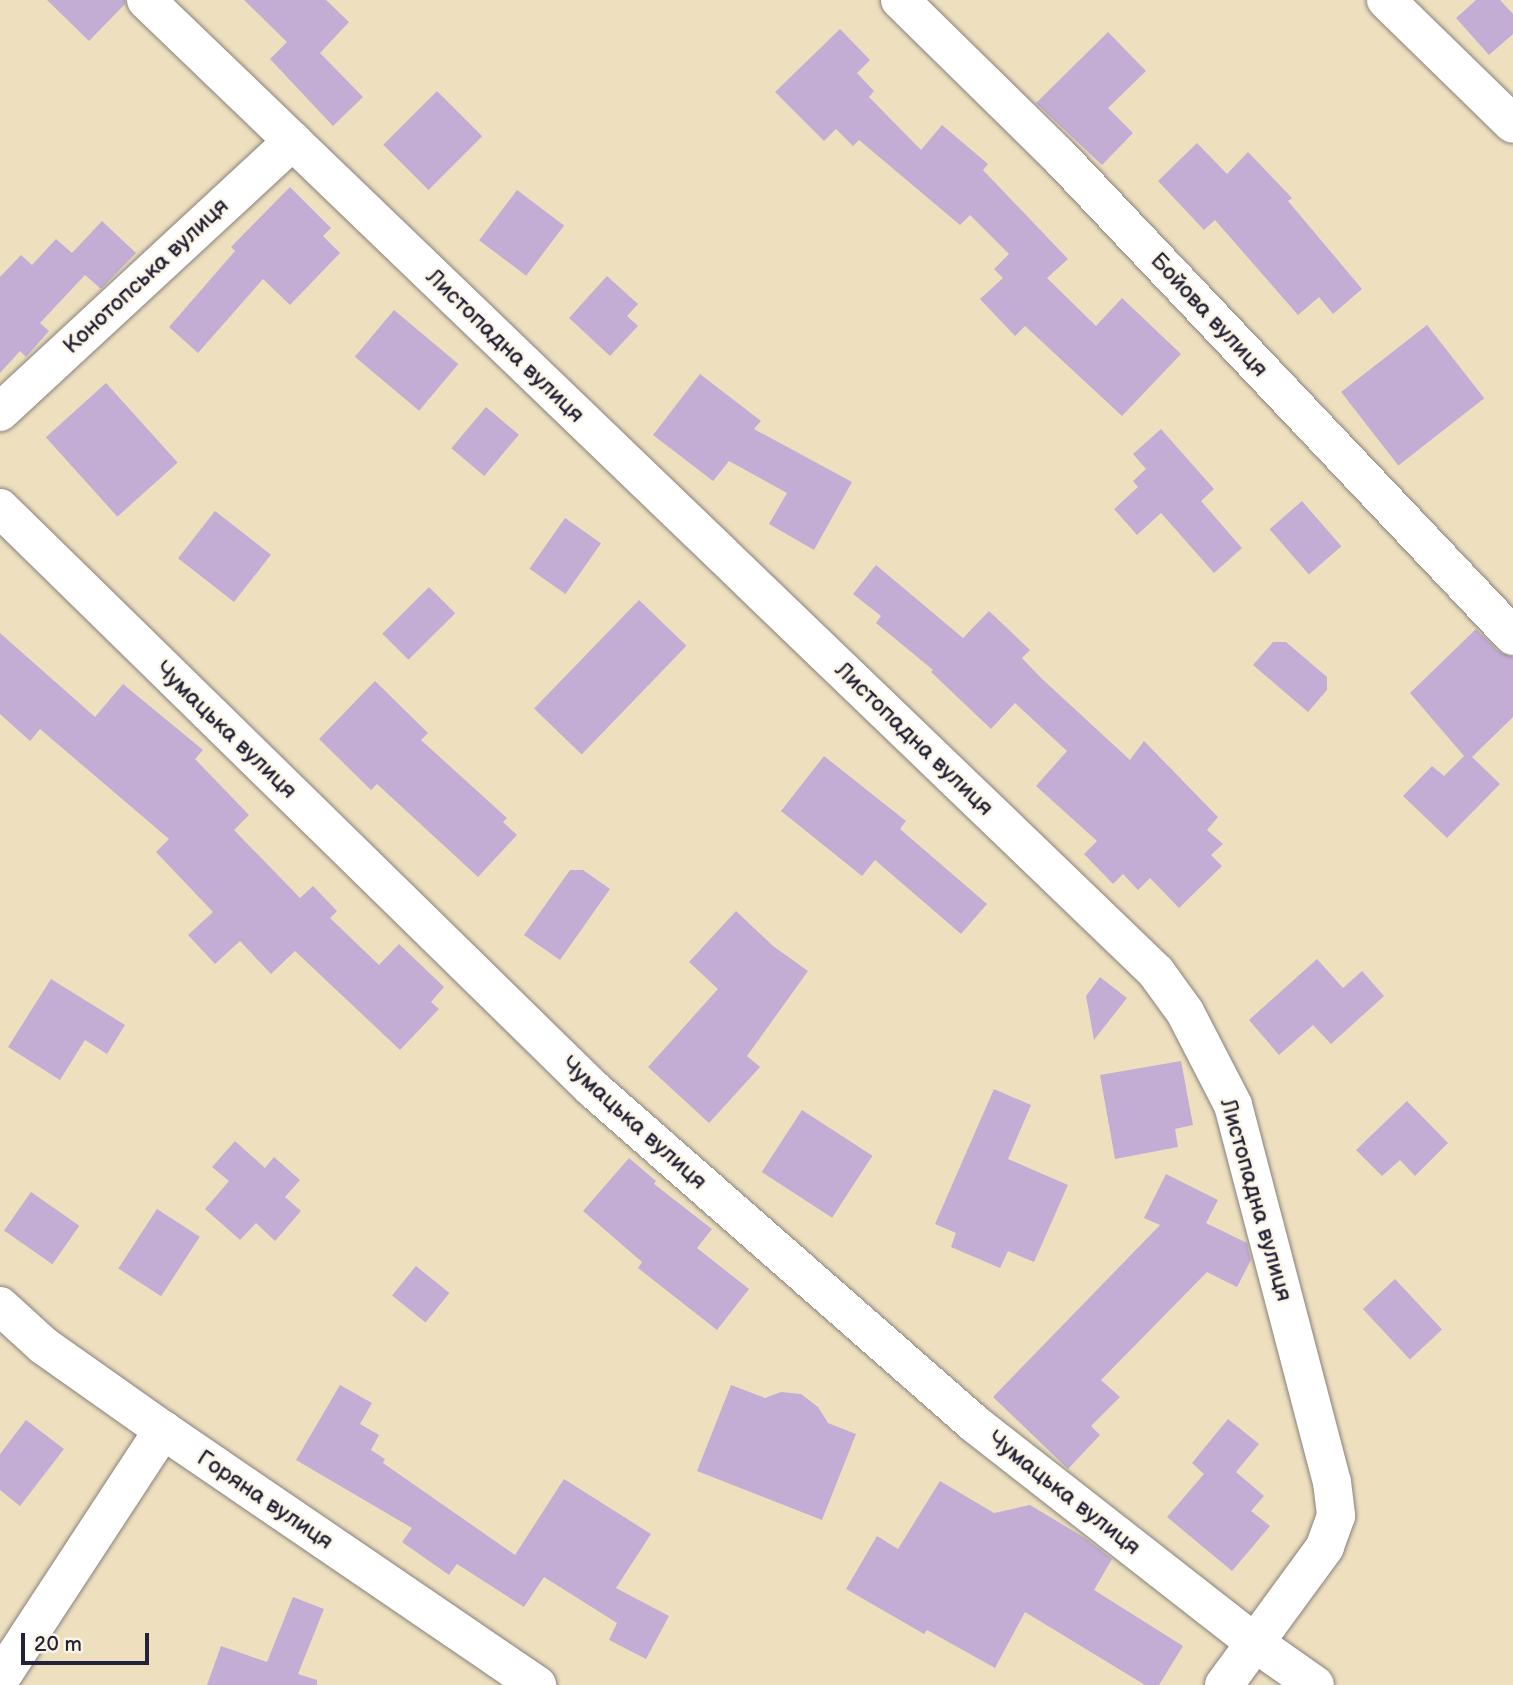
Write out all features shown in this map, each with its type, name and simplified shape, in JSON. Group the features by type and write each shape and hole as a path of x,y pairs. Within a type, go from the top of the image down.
{"street":[{"name":"Листопадна вулиця","path":"146,0 1156,972 1185,1012 1233,1105 1332,1482 1336,1516 1325,1547 1224,1685"},
{"name":"Бойова вулиця","path":"900,0 1058,155 1513,635"},
{"path":"1386,0 1513,124"},
{"name":"Конотопська вулиця","path":"0,412 293,141"},
{"name":"Чумацька вулиця","path":"0,508 592,1088 976,1425 1255,1643 1315,1685"},
{"name":"Горяна вулиця","path":"0,1306 44,1346 163,1430 537,1685"},
{"path":"0,1679 163,1430"}],"building":[{"path":"47,0 125,0 125,4 89,41"},
{"path":"244,0 326,0 349,22 320,53 363,97 333,126 270,59 287,42"},
{"path":"1476,0 1500,0 1513,14 1513,34 1489,55 1456,18"},
{"path":"840,29 870,60 857,73 874,91 869,97 921,150 942,125 988,164 983,170 1068,259 1047,278 1096,326 1122,298 1181,354 1122,416 1025,326 1015,336 980,299 1003,278 994,269 1009,254 970,215 960,225 859,140 853,146 836,129 824,141 775,92"},
{"path":"1108,32 1146,71 1108,108 1133,133 1102,165 1036,103"},
{"path":"437,91 482,136 429,190 383,145"},
{"path":"1197,143 1227,174 1248,152 1292,198 1288,201 1362,289 1333,314 1319,297 1298,315 1215,220 1204,230 1158,181"},
{"path":"290,187 331,228 323,236 340,253 290,305 263,279 198,353 169,327 235,251 231,247"},
{"path":"517,190 564,226 526,276 479,240"},
{"path":"102,221 136,253 101,289 85,275 40,323 49,331 26,357 20,351 0,373 0,277 21,255 32,265 56,239 72,253"},
{"path":"607,276 638,304 627,316 638,326 610,356 569,318"},
{"path":"394,310 458,364 419,411 355,357"},
{"path":"1427,325 1484,398 1398,465 1341,392"},
{"path":"700,374 761,421 754,429 852,482 814,550 769,524 787,493 729,461 713,481 653,435"},
{"path":"106,383 178,463 117,517 46,437"},
{"path":"486,407 519,435 484,476 451,448"},
{"path":"1161,429 1214,489 1201,501 1242,548 1214,573 1161,513 1137,535 1114,509 1138,487 1133,481 1146,469 1133,454"},
{"path":"1302,501 1341,546 1309,574 1270,529"},
{"path":"215,511 271,555 234,602 178,558"},
{"path":"565,518 601,543 565,594 529,569"},
{"path":"876,565 963,638 989,611 1030,650 1022,658 1130,760 1144,741 1218,817 1207,830 1223,844 1211,855 1222,866 1179,908 1150,878 1138,890 1123,874 1113,884 1084,854 1097,841 1036,786 1067,751 1015,703 991,729 931,672 933,670 876,623 881,616 853,594"},
{"path":"429,587 455,613 408,660 382,634"},
{"path":"639,600 686,646 582,754 534,709"},
{"path":"1476,629 1498,651 1513,657 1513,717 1472,757 1500,784 1447,838 1403,796 1432,766 1444,776 1464,756 1410,693"},
{"path":"0,633 95,717 123,684 203,750 195,759 249,815 234,830 300,898 313,886 337,911 330,918 379,965 399,944 444,987 431,1002 439,1009 400,1050 295,951 271,974 240,941 215,964 188,935 213,912 156,852 169,839 40,729 30,741 0,714"},
{"path":"1273,642 1286,642 1327,677 1327,690 1308,712 1253,665"},
{"path":"375,681 428,733 421,740 507,818 503,822 517,835 478,877 377,784 371,790 319,739"},
{"path":"824,756 906,821 900,829 987,904 961,934 875,860 862,876 781,811"},
{"path":"570,870 583,870 610,889 560,960 524,935"},
{"path":"736,911 773,946 808,971 747,1056 760,1067 709,1123 648,1067 718,989 689,962"},
{"path":"1317,959 1343,988 1362,971 1384,996 1331,1044 1313,1025 1279,1055 1249,1020"},
{"path":"1100,977 1127,998 1094,1040 1086,996"},
{"path":"51,979 125,1025 107,1054 85,1040 60,1080 8,1047"},
{"path":"1181,1061 1193,1125 1175,1129 1178,1147 1115,1159 1100,1075"},
{"path":"994,1089 1031,1105 1008,1159 1068,1185 1034,1262 1008,1251 1000,1268 951,1247 956,1233 935,1224"},
{"path":"1407,1101 1448,1143 1415,1176 1400,1160 1382,1176 1356,1150"},
{"path":"802,1110 872,1156 832,1218 762,1172"},
{"path":"235,1141 265,1168 274,1157 300,1180 285,1197 301,1211 275,1241 256,1223 240,1240 205,1209 229,1181 212,1167"},
{"path":"629,1158 656,1181 654,1184 712,1229 697,1248 749,1289 717,1330 638,1268 642,1262 583,1211"},
{"path":"1166,1174 1218,1200 1206,1223 1247,1243 1251,1260 1237,1287 1207,1272 1101,1380 1120,1397 1091,1426 1100,1435 1068,1469 993,1397 1160,1225 1144,1218"},
{"path":"31,1192 79,1226 52,1264 4,1231"},
{"path":"157,1209 200,1237 161,1296 118,1269"},
{"path":"416,1266 449,1293 426,1323 392,1296"},
{"path":"1395,1279 1442,1329 1410,1359 1363,1309"},
{"path":"340,1385 372,1403 360,1424 379,1435 371,1450 385,1459 383,1463 515,1555 564,1479 651,1534 616,1588 669,1616 646,1659 609,1640 617,1623 544,1577 524,1607 457,1564 449,1575 402,1542 412,1528 296,1460"},
{"path":"731,1385 765,1398 781,1392 801,1394 818,1407 828,1423 856,1434 822,1520 697,1471"},
{"path":"1228,1419 1259,1444 1236,1472 1264,1496 1251,1511 1270,1526 1232,1571 1167,1517 1204,1474 1192,1463"},
{"path":"26,1420 64,1449 20,1506 0,1490 0,1454"},
{"path":"940,1481 994,1513 1030,1505 1085,1538 1112,1559 1094,1590 1183,1646 1159,1685 1145,1685 1025,1612 995,1668 927,1630 924,1634 846,1589 877,1536 898,1549"},
{"path":"293,1597 324,1609 298,1674 317,1680 317,1685 207,1685 221,1646 267,1662"}]}
